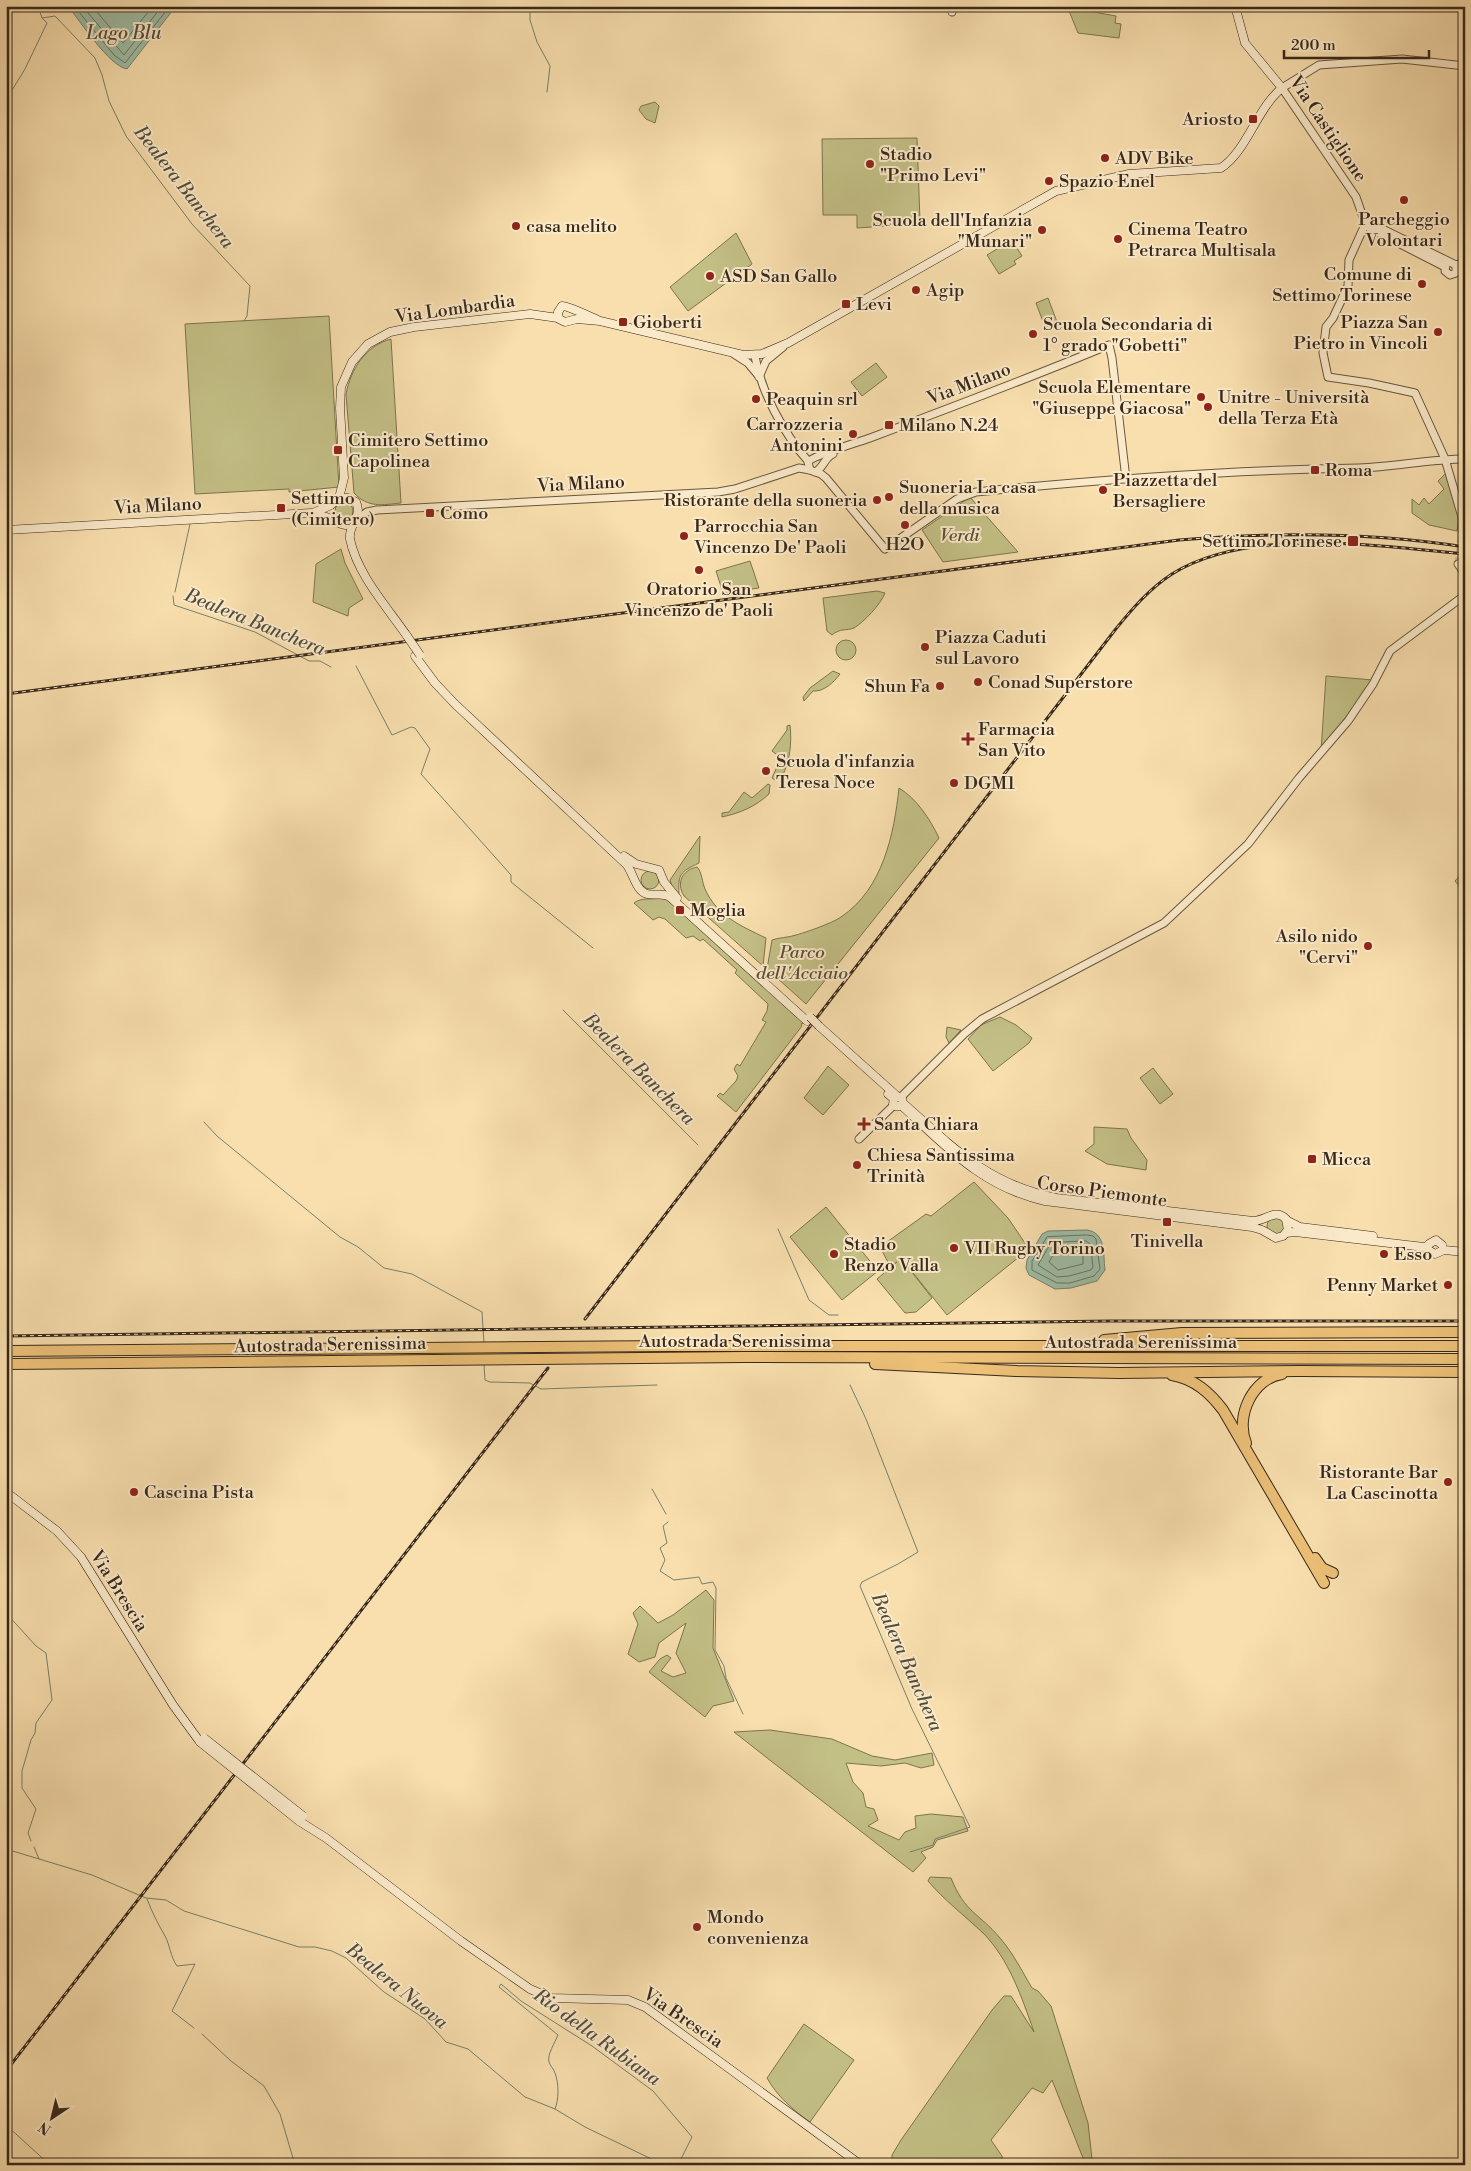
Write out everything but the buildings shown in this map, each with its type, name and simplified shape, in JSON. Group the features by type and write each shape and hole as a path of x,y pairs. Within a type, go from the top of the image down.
{"highway":[{"path":"1028,1346 1052,1340 1116,1339 1182,1333 1465,1332"},
{"name":"Autostrada Serenissima","path":"6,1351 654,1346 1465,1346"},
{"path":"745,1357 1016,1371 1119,1373 1465,1372"},
{"name":"Autostrada Serenissima","path":"6,1364 745,1357 1465,1360"},
{"path":"1119,1373 1176,1376 1203,1388 1213,1398 1228,1418 1324,1583 1322,1575 1244,1437 1243,1424 1248,1401 1257,1388 1276,1375 1300,1371"},
{"path":"1304,1546 1322,1568 1333,1574"}],"main road":[{"name":"Via Castiglione","path":"1235,6 1245,43 1282,88"},
{"path":"600,321 577,319 565,322 558,314 566,306 600,321 734,354 755,356 769,352 1056,192 1129,174 1221,168 1227,164 1273,97 1282,88"},
{"path":"570,320 574,316 573,310"},
{"name":"Via Lombardia","path":"344,478 340,396 344,379 357,355 375,338 390,332 414,327 537,314 558,314"},
{"path":"339,498 344,478"},
{"path":"344,478 358,508 356,520 350,534 352,548 376,595"},
{"name":"Via Milano","path":"6,530 311,513 331,505 339,498 354,501"},
{"path":"331,505 332,519"},
{"name":"Via Milano","path":"311,513 332,519 339,525 351,524 356,520"},
{"path":"339,525 356,567 444,693 627,865 636,880 638,888 644,892 656,892 670,897 899,1101"},
{"path":"418,656 465,709 627,859 645,867 654,867 659,870 664,882 677,898 808,1019"},
{"path":"636,880 639,872 645,867"},
{"path":"656,892 660,890 664,882"},
{"name":"Corso Piemonte","path":"899,1101 977,1166 1005,1183 1024,1190 1057,1198 1253,1221 1263,1220 1268,1216"},
{"name":"Corso Piemonte","path":"899,1101 971,1168 1007,1190 1045,1201 1252,1227 1267,1233"},
{"path":"1465,1247 1442,1248 1435,1254 1429,1246 1300,1227 1288,1222 1281,1214 1268,1216 1265,1222 1267,1233 1276,1238 1286,1233 1295,1232 1429,1246 1436,1240 1442,1248 1465,1252"},
{"path":"1286,1233 1288,1222"},
{"name":"Via Brescia","path":"6,1492 57,1531 80,1557 115,1615 186,1724 202,1740 326,1838 461,1941 530,1989 550,1998 628,2000 645,2008 861,2165"}],"street":[{"path":"1282,88 1318,65 1402,58 1465,66"},
{"name":"Via Castiglione","path":"1282,88 1356,197 1367,225"},
{"path":"1462,530 1462,517 1446,459 1415,393 1369,383 1328,377 1323,353 1325,331 1348,286 1349,260 1367,225 1450,265 1465,263"},
{"path":"759,377 766,361 788,343"},
{"name":"Via Milano","path":"783,472 814,464 839,450 1109,345 1126,480"},
{"path":"734,354 748,363 759,377"},
{"path":"755,356 759,377 767,396 798,446 885,549 958,499 972,492 1259,470 1384,467 1446,459 1465,461"},
{"path":"798,446 801,460 798,465"},
{"name":"Via Milano","path":"356,520 367,512 377,510 718,492 745,486 798,465 814,464"},
{"name":"Via Milano","path":"354,501 377,510"},
{"path":"1458,564 1465,574"},
{"path":"859,1139 976,1023 1159,927 1248,844 1299,778 1332,741 1373,684 1388,653 1465,595"}],"green space":[{"path":"1067,6 1085,6 1088,11 1116,16 1115,23 1121,24 1119,38 1078,33"},
{"path":"655,102 659,106 655,123 646,119 639,110 641,106"},
{"name":"Stadio \"Primo Levi\"","path":"917,138 920,221 888,219 887,226 857,228 857,215 823,215 822,139"},
{"name":"ASD San Gallo","path":"736,233 752,264 688,311 670,287"},
{"path":"1012,240 1022,256 1014,261 1016,264 999,274 987,255"},
{"path":"1048,298 1057,322 1045,327 1036,303"},
{"path":"329,316 339,487 289,492 289,489 195,494 185,324"},
{"path":"391,339 401,503 376,504 359,498 354,493 346,394 351,376 361,360 374,347"},
{"path":"876,363 887,377 862,396 851,382"},
{"path":"1447,472 1459,517 1457,531 1429,525 1412,513 1412,499 1419,505 1424,498 1429,504 1444,489 1438,481"},
{"name":"Verdi","path":"970,497 976,504 970,508 976,515 982,511 1018,552 943,562 922,530"},
{"path":"344,502 350,505 353,511 350,517 344,520 338,517 335,511 338,505"},
{"path":"341,549 345,563 363,599 349,608 348,616 313,602 316,564"},
{"path":"750,561 759,588 723,593 716,571"},
{"path":"877,591 885,593 872,612 858,625 854,628 838,631 832,635 827,631 823,598"},
{"path":"846,640 853,643 856,650 853,657 846,660 839,657 836,650 839,643"},
{"path":"833,671 840,674 835,680 825,688 813,691 804,701 803,697 810,688"},
{"path":"1326,676 1373,680 1321,751"},
{"path":"790,725 789,758 782,777 775,780 772,778 781,758 772,751 787,730 787,726"},
{"path":"768,784 770,785 769,794 758,803 722,817 722,813 729,812 744,792 752,798"},
{"name":"Parco dell'Acciaio","path":"899,788 912,798 922,810 939,838 806,1004 767,969 772,940 799,934 837,920 867,892 884,859 890,842"},
{"path":"700,836 699,863 681,874 679,894 673,889 670,880"},
{"path":"697,867 705,889 716,906 731,919 766,938 763,966 684,896 681,886 682,878 688,871"},
{"path":"1465,870 1465,893 1455,881"},
{"path":"650,871 656,874 659,880 656,886 650,889 644,886 641,880 644,874"},
{"path":"644,899 666,899 806,1022 801,1024 802,1026 736,1112 717,1096 720,1093 723,1095 736,1081 738,1076 734,1069 737,1064 740,1066 766,1022 762,1020 767,1011 768,1004 735,973 737,970 703,939 700,941 693,936 686,938 665,919 659,917 653,920 634,903"},
{"path":"1000,1017 1016,1025 1032,1038 1029,1043 993,1071 968,1039 981,1025"},
{"path":"947,1027 961,1030 949,1043 946,1037"},
{"path":"828,1066 849,1085 823,1115 804,1098"},
{"path":"1153,1068 1173,1094 1160,1104 1140,1078"},
{"path":"1094,1127 1127,1129 1131,1138 1147,1160 1146,1170 1107,1164 1085,1151 1094,1144"},
{"name":"VII Rugby Torino","path":"974,1182 1008,1218 1029,1249 947,1315 901,1258 932,1298 916,1312 905,1313 877,1279 897,1262 890,1266 880,1247 926,1214 931,1216"},
{"name":"Stadio Renzo Valla","path":"826,1207 878,1271 842,1300 790,1237"},
{"path":"1276,1217 1282,1220 1285,1226 1282,1232 1276,1235 1270,1232 1267,1226 1270,1220"},
{"path":"706,1590 714,1600 713,1648 734,1701 713,1706 705,1717 649,1672 660,1659 667,1655 671,1658 661,1671 673,1677 686,1673 676,1653 686,1623 659,1643 655,1657 639,1662 628,1654 638,1624 633,1613 640,1606 658,1623 673,1615"},
{"path":"770,1730 832,1739 872,1756 895,1760 932,1753 934,1765 921,1768 905,1763 881,1766 846,1763 853,1782 863,1793 866,1807 874,1809 878,1820 868,1826 899,1840 905,1832 916,1828 915,1816 931,1814 963,1817 968,1831 937,1840 933,1847 921,1852 926,1858 913,1872 734,1732"},
{"path":"930,1877 951,1878 956,1890 967,1906 1000,1938 1032,1988 1038,1991 1051,2006 1088,2123 1092,2159 1085,2163 1052,2080 1043,2093 1032,2088 991,2140 1002,2156 1003,2165 892,2165 892,2155 901,2140 992,2010 1004,1996 1011,1996 1034,2032 1014,1980 992,1943 934,1888 928,1881"},
{"path":"804,2024 854,2060 810,2122 786,2102 767,2078"}],"water":[{"name":"Lago Blu","path":"68,6 176,6 127,69 120,66 104,52"},
{"path":"1087,1230 1098,1235 1101,1239 1105,1270 1097,1281 1071,1288 1055,1289 1029,1275 1026,1268 1027,1260 1042,1234 1048,1231"}],"waterway":[{"name":"Bealera Banchera","path":"38,6 42,18 55,16 95,58 109,101 126,136 192,224 250,286 247,316 244,321"},
{"path":"530,6 530,20 537,42 550,66 547,92"},
{"path":"6,100 25,69 47,23 42,18"},
{"name":"Bealera Banchera","path":"175,592 190,524"},
{"name":"Bealera Banchera","path":"173,596 174,605 255,632 309,661 320,661 331,667"},
{"name":"Bealera Banchera","path":"356,666 392,735 411,727 415,728 430,749 421,774 511,875 511,882 593,948"},
{"name":"Bealera Banchera","path":"563,1010 698,1145"},
{"path":"204,1122 217,1136 340,1237 358,1247 384,1268 412,1274 482,1312 484,1343"},
{"name":"Bealera Banchera","path":"778,1229 809,1300 829,1315 838,1315"},
{"path":"484,1365 485,1380 490,1382 530,1383 541,1389 657,1385"},
{"name":"Bealera Banchera","path":"850,1385 866,1419 918,1552 862,1582 860,1586 912,1709 970,1827 935,1839 933,1845 910,1852"},
{"path":"652,1489 666,1514"},
{"path":"668,1522 663,1526 667,1543 660,1548 665,1560 660,1571 674,1580 699,1577 702,1584 713,1582 716,1588 715,1650 724,1666 726,1678 743,1714"},
{"path":"6,1613 36,1646 46,1653 52,1700 36,1723 35,1733 31,1740 22,1771 22,1788 36,1809 28,1833 31,1841"},
{"path":"34,1847 39,1859"},
{"name":"Bealera Nuova","path":"6,1849 92,1875 146,1898 166,1900 184,1911 299,1947 315,1947 332,1951 346,1958 384,1992 425,2019 446,2042 468,2049 525,2097 555,2109 585,2127 664,2165"},
{"path":"147,1899 167,1939 177,1966 195,1964 172,2011 194,2028"},
{"name":"Rio della Rubiana","path":"555,2109 558,2086 549,2059 550,2052 558,2035 499,1987 501,1984 521,2001 592,2046 653,2091 692,2137 678,2165"},
{"path":"202,2034 231,2061 264,2086 280,2114 295,2165"},
{"path":"6,2125 50,2165"}],"tunnel":[{"path":"1458,564 1462,530"}],"railway":[{"path":"6,694 1179,540 1215,537 1322,535 1394,538 1465,547"},
{"path":"585,1319 1115,630 1134,607 1156,586 1172,574 1203,559 1238,550 1276,544 1354,544 1465,554"},
{"path":"6,1336 1111,1321 1465,1321"},
{"path":"6,2071 548,1368"}],"place":[{"name":"Ariosto","path":"1253,119"},
{"name":"ADV Bike","path":"1105,158"},
{"name":"Stadio \"Primo Levi\"","path":"870,164"},
{"name":"Spazio Enel","path":"1049,181"},
{"name":"Parcheggio Volontari","path":"1404,200"},
{"name":"casa melito","path":"516,226"},
{"name":"Scuola dell'Infanzia \"Munari\"","path":"1042,230"},
{"name":"Cinema Teatro Petrarca Multisala","path":"1118,239"},
{"name":"ASD San Gallo","path":"710,276"},
{"name":"Comune di Settimo Torinese","path":"1422,284"},
{"name":"Agip","path":"916,290"},
{"name":"Levi","path":"846,304"},
{"name":"Gioberti","path":"623,322"},
{"name":"Piazza San Pietro in Vincoli","path":"1438,332"},
{"name":"Scuola Secondaria di 1° grado \"Gobetti\"","path":"1033,334"},
{"name":"Scuola Elementare \"Giuseppe Giacosa\"","path":"1201,397"},
{"name":"Peaquin srl","path":"756,399"},
{"name":"Unitre - Università della Terza Età","path":"1208,407"},
{"name":"Milano N.24","path":"889,425"},
{"name":"Carrozzeria Antonini","path":"853,434"},
{"name":"Cimitero Settimo Capolinea","path":"338,450"},
{"name":"Roma","path":"1315,470"},
{"name":"Piazzetta del Bersagliere","path":"1103,490"},
{"name":"Suoneria La casa della musica","path":"889,497"},
{"name":"Ristorante della suoneria","path":"877,500"},
{"name":"Settimo (Cimitero)","path":"281,508"},
{"name":"Como","path":"430,513"},
{"name":"H2O","path":"905,525"},
{"name":"Parrocchia San Vincenzo De' Paoli","path":"684,536"},
{"name":"Settimo Torinese","path":"1353,541"},
{"name":"Oratorio San Vincenzo de' Paoli","path":"699,570"},
{"name":"Piazza Caduti sul Lavoro","path":"925,647"},
{"name":"Conad Superstore","path":"978,682"},
{"name":"Shun Fa","path":"940,686"},
{"name":"Farmacia San Vito","path":"968,739"},
{"name":"Scuola d'infanzia Teresa Noce","path":"766,771"},
{"name":"DGM1","path":"954,783"},
{"name":"Moglia","path":"680,910"},
{"name":"Asilo nido \"Cervi\"","path":"1368,946"},
{"name":"Santa Chiara","path":"864,1124"},
{"name":"Micca","path":"1312,1159"},
{"name":"Chiesa Santissima Trinità","path":"857,1165"},
{"name":"Tinivella","path":"1167,1222"},
{"name":"VII Rugby Torino","path":"954,1248"},
{"name":"Stadio Renzo Valla","path":"834,1254"},
{"name":"Esso","path":"1384,1254"},
{"name":"Penny Market","path":"1448,1285"},
{"name":"Ristorante Bar La Cascinotta","path":"1448,1482"},
{"name":"Cascina Pista","path":"134,1492"},
{"name":"Mondo convenienza","path":"697,1927"}]}
